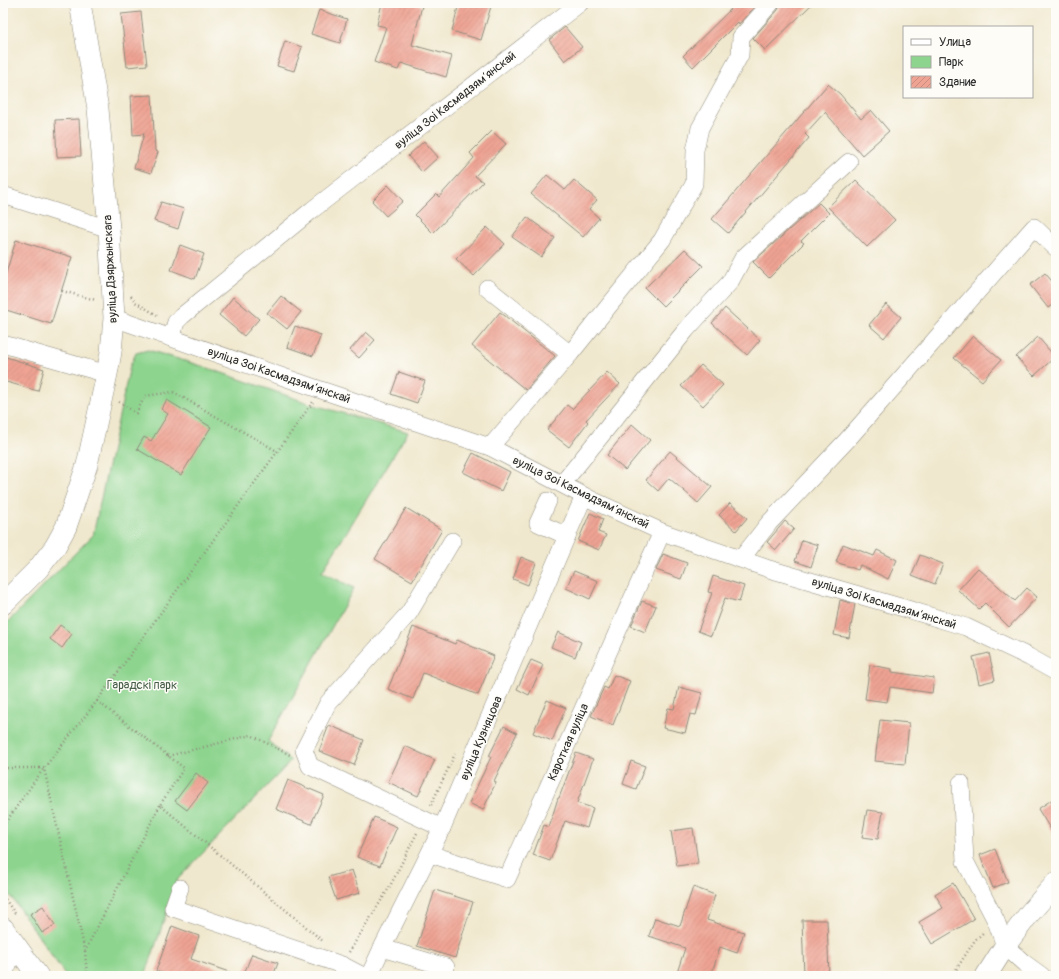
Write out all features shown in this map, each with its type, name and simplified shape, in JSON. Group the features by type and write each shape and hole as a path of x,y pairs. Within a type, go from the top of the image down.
{"main road":[{"name":"вуліца Дзяржынскага","path":"3,604 38,569 55,547 66,527 87,465 107,374 114,318 109,229 98,108 80,3"},
{"path":"986,976 1005,946 1029,914 1056,883"},
{"path":"7,933 38,976"}],"street":[{"name":"вуліца Зоі Касмадзямʼянскай","path":"171,338 176,322 200,301 312,210 580,3"},
{"path":"490,447 570,354 662,240 694,184 695,150 700,128 740,55 741,37 771,3"},
{"path":"562,484 686,330 730,282 743,258 849,162"},
{"path":"3,195 109,229"},
{"path":"741,559 769,523 848,439 1034,227 1056,248"},
{"path":"487,288 570,354"},
{"name":"вуліца Зоі Касмадзямʼянскай","path":"114,318 490,447 584,496 662,532 769,569 966,627 1029,657 1056,672"},
{"path":"3,344 107,374"},
{"name":"вуліца Кузняцова","path":"370,976 382,948 442,828 584,496"},
{"path":"548,501 536,529 567,536"},
{"name":"Кароткая вуліца","path":"430,854 507,880 662,532"},
{"path":"442,828 310,766 304,750 328,703 409,613 452,542"},
{"path":"961,783 965,861 996,921 1005,946 1035,974"},
{"path":"180,888 173,908 342,965 363,976"},
{"path":"3,974 9,964 12,948 7,933"},
{"path":"382,948 446,967 444,976"}],"path":[{"path":"62,291 96,300"},
{"path":"95,307 96,293"},
{"path":"114,398 136,413 146,396 173,392 277,451"},
{"path":"3,826 44,768 97,701 315,398"},
{"path":"85,951 160,804 184,768 97,701"},
{"path":"168,756 251,735 310,766"},
{"path":"342,965 389,888 424,820 457,750"},
{"path":"3,768 44,768"},
{"path":"44,768 85,951 87,976"},
{"path":"160,804 327,944"},
{"path":"952,976 975,940 996,921"}],"green space":[{"name":"Гарадскі парк","path":"148,350 205,367 311,404 408,432 322,572 354,588 268,741 291,761 178,879 145,976 66,976 3,885 3,627 93,535 130,366 136,353"}],"building":[{"path":"382,3 411,3 422,6 412,45 452,56 446,77 401,63 398,70 374,62 386,27 377,25"},
{"path":"459,3 492,3 481,40 452,31"},
{"path":"737,3 758,3 739,24 738,22 693,67 683,56"},
{"path":"781,3 813,3 765,50 753,38 778,10"},
{"path":"319,10 347,19 340,43 311,34"},
{"path":"141,12 147,65 127,67 121,14"},
{"path":"565,27 582,47 565,61 549,40"},
{"path":"285,41 302,47 294,71 277,66"},
{"path":"828,84 840,94 861,119 871,110 889,131 862,155 825,112 805,134 809,138 728,233 712,219"},
{"path":"152,95 155,151 158,152 151,173 134,168 144,134 133,135 131,96"},
{"path":"79,119 81,156 57,157 55,120"},
{"path":"492,131 506,144 475,176 483,182 433,233 415,215 436,194 439,197 474,158 470,153"},
{"path":"424,141 438,157 422,172 408,156"},
{"path":"547,175 565,190 574,180 597,200 589,209 599,218 583,237 531,194"},
{"path":"856,180 895,220 867,247 828,207"},
{"path":"388,185 403,201 386,216 372,201"},
{"path":"161,202 184,209 178,229 154,221"},
{"path":"819,203 829,213 801,241 804,243 769,278 753,262"},
{"path":"527,217 555,238 541,257 512,237"},
{"path":"487,227 505,244 474,276 456,259"},
{"path":"16,240 72,257 51,324 3,309 3,283"},
{"path":"180,245 204,254 195,279 171,270"},
{"path":"685,249 703,266 663,306 645,288"},
{"path":"1045,273 1056,286 1056,302 1048,308 1030,285"},
{"path":"281,296 301,312 287,329 267,313"},
{"path":"233,297 259,319 244,336 219,315"},
{"path":"886,304 901,317 884,338 869,325"},
{"path":"725,308 760,340 747,355 712,323"},
{"path":"500,312 555,356 526,390 472,346"},
{"path":"295,326 321,335 313,356 287,347"},
{"path":"366,332 375,340 359,358 350,350"},
{"path":"973,336 1001,360 982,381 954,358"},
{"path":"1038,337 1055,357 1034,376 1016,357"},
{"path":"3,356 44,369 38,391 3,381"},
{"path":"701,365 723,385 703,406 681,386"},
{"path":"399,372 425,381 417,403 391,394"},
{"path":"607,372 620,384 586,420 588,422 569,447 547,430 567,405 572,409"},
{"path":"167,400 211,427 181,475 137,449 144,437 151,441 168,414 161,409"},
{"path":"632,424 650,440 625,470 607,455"},
{"path":"670,451 712,487 698,503 669,478 658,491 646,480"},
{"path":"473,453 510,472 501,491 463,472"},
{"path":"730,503 747,518 736,531 719,515"},
{"path":"406,508 442,530 412,581 375,559"},
{"path":"590,513 603,519 598,532 606,535 599,550 578,541"},
{"path":"785,521 794,529 776,550 767,542"},
{"path":"802,540 818,545 811,567 795,561"},
{"path":"843,544 874,556 877,550 897,560 888,579 860,565 858,570 836,562"},
{"path":"663,554 687,563 681,579 656,570"},
{"path":"920,555 943,564 935,584 912,575"},
{"path":"521,557 536,563 528,585 513,579"},
{"path":"978,568 1015,601 1027,588 1037,597 1009,627 985,603 979,609 958,590"},
{"path":"574,571 598,581 590,599 566,588"},
{"path":"713,576 744,586 739,602 725,598 711,636 698,631 712,593 708,592"},
{"path":"840,600 855,604 849,638 834,635"},
{"path":"642,601 656,606 645,632 631,626"},
{"path":"60,625 72,634 62,648 50,639"},
{"path":"413,627 455,644 457,640 494,656 478,695 423,673 413,699 388,689"},
{"path":"558,632 581,642 575,657 551,647"},
{"path":"989,653 995,680 979,684 973,657"},
{"path":"531,660 543,665 529,695 517,689"},
{"path":"870,665 892,669 892,672 934,678 932,693 890,687 887,702 865,699"},
{"path":"614,675 630,681 613,725 591,716 604,687 608,689"},
{"path":"679,687 702,693 696,715 690,714 685,733 663,728 668,708 674,709"},
{"path":"547,700 566,708 552,741 533,733"},
{"path":"880,720 909,723 905,764 875,761"},
{"path":"329,725 364,740 354,765 319,751"},
{"path":"504,726 517,733 494,781 496,782 483,810 469,803 491,757 489,756"},
{"path":"405,746 435,760 418,796 388,782"},
{"path":"576,753 593,759 577,803 593,808 587,828 565,821 550,861 533,855 544,825 549,827 558,798"},
{"path":"631,761 645,766 636,789 623,784"},
{"path":"196,773 208,783 187,810 175,801"},
{"path":"288,780 324,795 311,824 276,809"},
{"path":"1056,797 1056,838 1038,809"},
{"path":"867,810 883,812 878,839 862,837"},
{"path":"374,817 397,827 380,866 357,857"},
{"path":"693,828 698,863 677,866 671,831"},
{"path":"995,849 1008,882 993,888 980,855"},
{"path":"352,870 360,893 336,900 328,877"},
{"path":"953,883 974,919 932,944 919,922 943,908 935,894"},
{"path":"693,887 715,895 707,920 744,932 737,953 720,947 711,976 676,976 685,948 649,936 655,918 680,926"},
{"path":"435,890 473,902 455,958 417,946"},
{"path":"43,906 55,925 42,933 30,914"},
{"path":"802,920 827,920 829,976 804,976"},
{"path":"172,926 199,936 191,959 235,974 235,976 171,976 156,971"},
{"path":"252,954 278,963 273,976 243,976"}]}
